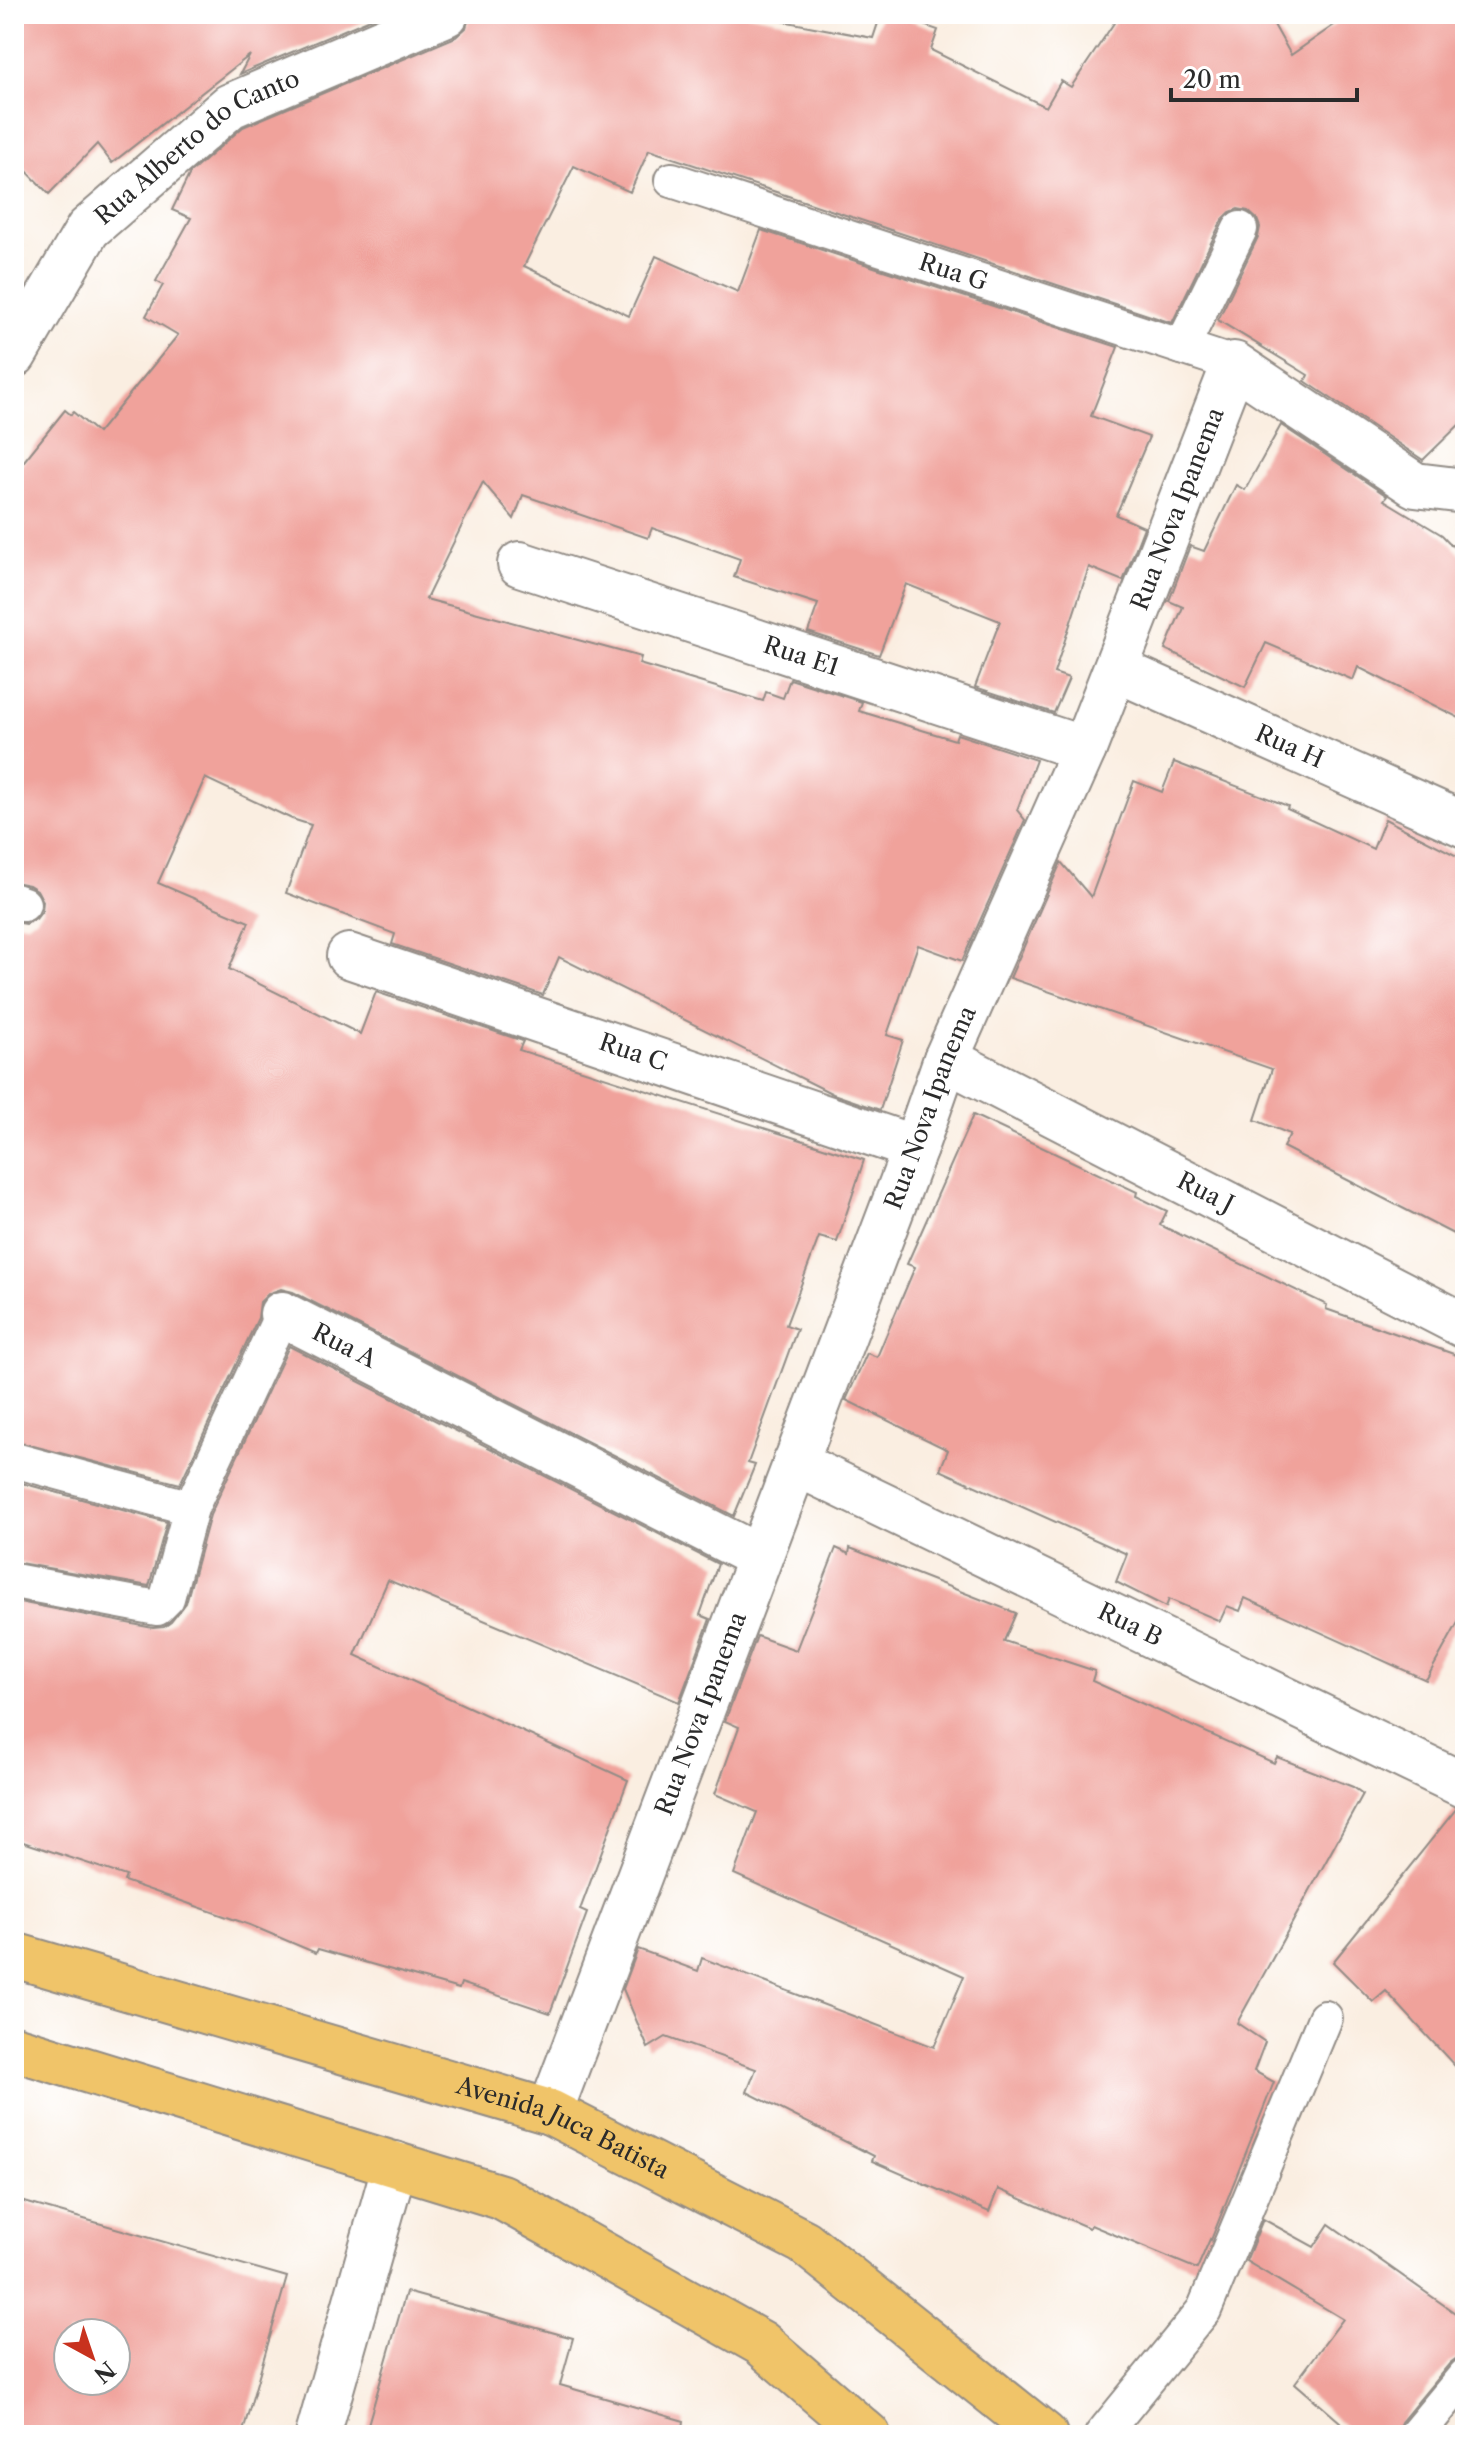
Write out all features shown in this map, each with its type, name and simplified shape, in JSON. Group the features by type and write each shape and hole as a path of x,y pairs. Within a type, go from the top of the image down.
{"main road":[{"name":"Avenida Juca Batista","path":"14,1955 550,2112 804,2242 1045,2435"},
{"path":"14,2048 501,2197 761,2343 868,2435"}],"street":[{"name":"Rua Alberto do Canto","path":"14,355 88,229 230,106 446,14"},
{"path":"1234,364 1415,485 1465,491"},
{"name":"Rua Nova Ipanema","path":"550,2112 946,1059 1084,749 1234,364"},
{"name":"Rua E1","path":"520,564 1084,749"},
{"name":"Rua H","path":"1116,669 1465,825"},
{"name":"Rua C","path":"349,956 915,1148"},
{"name":"Rua J","path":"946,1059 1465,1326"},
{"name":"Rua A","path":"282,1314 759,1557"},
{"name":"Rua B","path":"795,1463 1465,1786"},
{"path":"318,2435 395,2164"}],"lane":[{"name":"Rua G","path":"672,180 1234,364"},
{"path":"1182,347 1240,229"},
{"name":"Rua A","path":"14,1581 157,1608 167,1598 191,1508 282,1314"},
{"path":"14,1460 191,1508"},
{"path":"1102,2435 1204,2310 1325,2018"},
{"path":"1416,2435 1465,2376"}],"building":[{"path":"14,14 382,14 240,74 250,55 112,163 97,144 49,194 14,158"},
{"path":"470,14 745,14 873,38 881,14 892,14 938,30 931,50 1046,107 1061,81 1071,87 1120,14 1268,14 1291,55 1350,14 1465,14 1465,419 1423,460 1305,381 1308,375 1218,320 1258,237 1260,227 1257,219 1248,211 1238,209 1222,220 1172,323 649,150 630,192 574,166 524,266 629,316 656,256 738,292 761,230 1118,347 1091,416 1149,437 1116,515 1144,527 1123,581 1089,567 1054,673 1069,678 1054,713 975,687 1000,621 906,584 879,655 808,632 818,604 734,577 740,559 652,528 648,538 523,495 514,519 483,482 426,599 641,657 639,664 763,701 766,692 783,698 790,679 862,702 859,711 955,740 957,734 1036,760 1017,810 1025,820 962,961 918,945 887,1035 903,1040 880,1110 833,1094 559,957 543,995 392,944 395,934 286,893 311,825 205,778 158,883 249,922 229,969 360,1034 376,992 523,1041 519,1050 864,1160 837,1242 819,1237 786,1325 797,1329 748,1463 755,1465 734,1516 293,1292 281,1289 269,1293 260,1302 258,1318 180,1484 14,1441 14,922 26,924 36,919 42,911 43,901 37,890 14,882 14,487 20,466 65,410 71,415 73,412 98,433 178,335 146,316 163,285 156,281 191,218 172,210 190,173 243,127 456,37 466,28"},
{"path":"1281,425 1387,496 1384,500 1442,535 1465,559 1465,721 1358,667 1353,680 1266,643 1245,687 1165,649 1183,607 1169,601 1190,546 1204,551 1236,485 1245,490"},
{"path":"1174,762 1288,806 1287,809 1373,849 1385,819 1465,860 1465,1240 1283,1147 1290,1134 1255,1120 1272,1069 1010,978 1061,862 1091,897 1134,781 1162,792"},
{"path":"973,1115 1137,1192 1136,1196 1167,1211 1160,1225 1327,1305 1326,1309 1465,1358 1465,1610 1426,1680 1245,1598 1240,1611 1227,1606 1220,1621 1169,1599 1166,1607 1116,1582 1127,1554 940,1470 948,1450 846,1400 867,1353 877,1357 915,1267 907,1264"},
{"path":"289,1346 718,1564 700,1615 710,1619 679,1702 388,1580 355,1655 628,1780 580,1910 587,1913 550,2013 461,1983 459,1989 318,1949 316,1953 250,1925 124,1881 126,1876 14,1839 14,1601 153,1628 164,1627 171,1622 186,1603 210,1515"},
{"path":"14,1481 167,1522 149,1586 14,1562"},
{"path":"836,1548 849,1554 850,1548 1016,1613 1004,1641 1095,1671 1092,1681 1274,1763 1277,1757 1353,1787 1363,1794 1237,2023 1265,2042 1254,2071 1274,2082 1197,2269 998,2189 989,2212 872,2161 874,2156 747,2092 756,2069 666,2037 648,2048 623,1989 638,1949 698,1971 702,1958 934,2047 964,1976 734,1874 757,1812 715,1794 739,1727 725,1721 757,1636 796,1650"},
{"path":"1456,1809 1465,1811 1465,2077 1386,1991 1373,2002 1333,1962"},
{"path":"14,2199 287,2277 242,2435 14,2435"},
{"path":"1263,2219 1314,2247 1329,2224 1465,2320 1465,2356 1450,2363 1401,2422 1396,2435 1355,2435 1295,2383 1343,2319 1246,2261"},
{"path":"406,2292 573,2338 560,2385 684,2421 682,2435 365,2435"}]}
